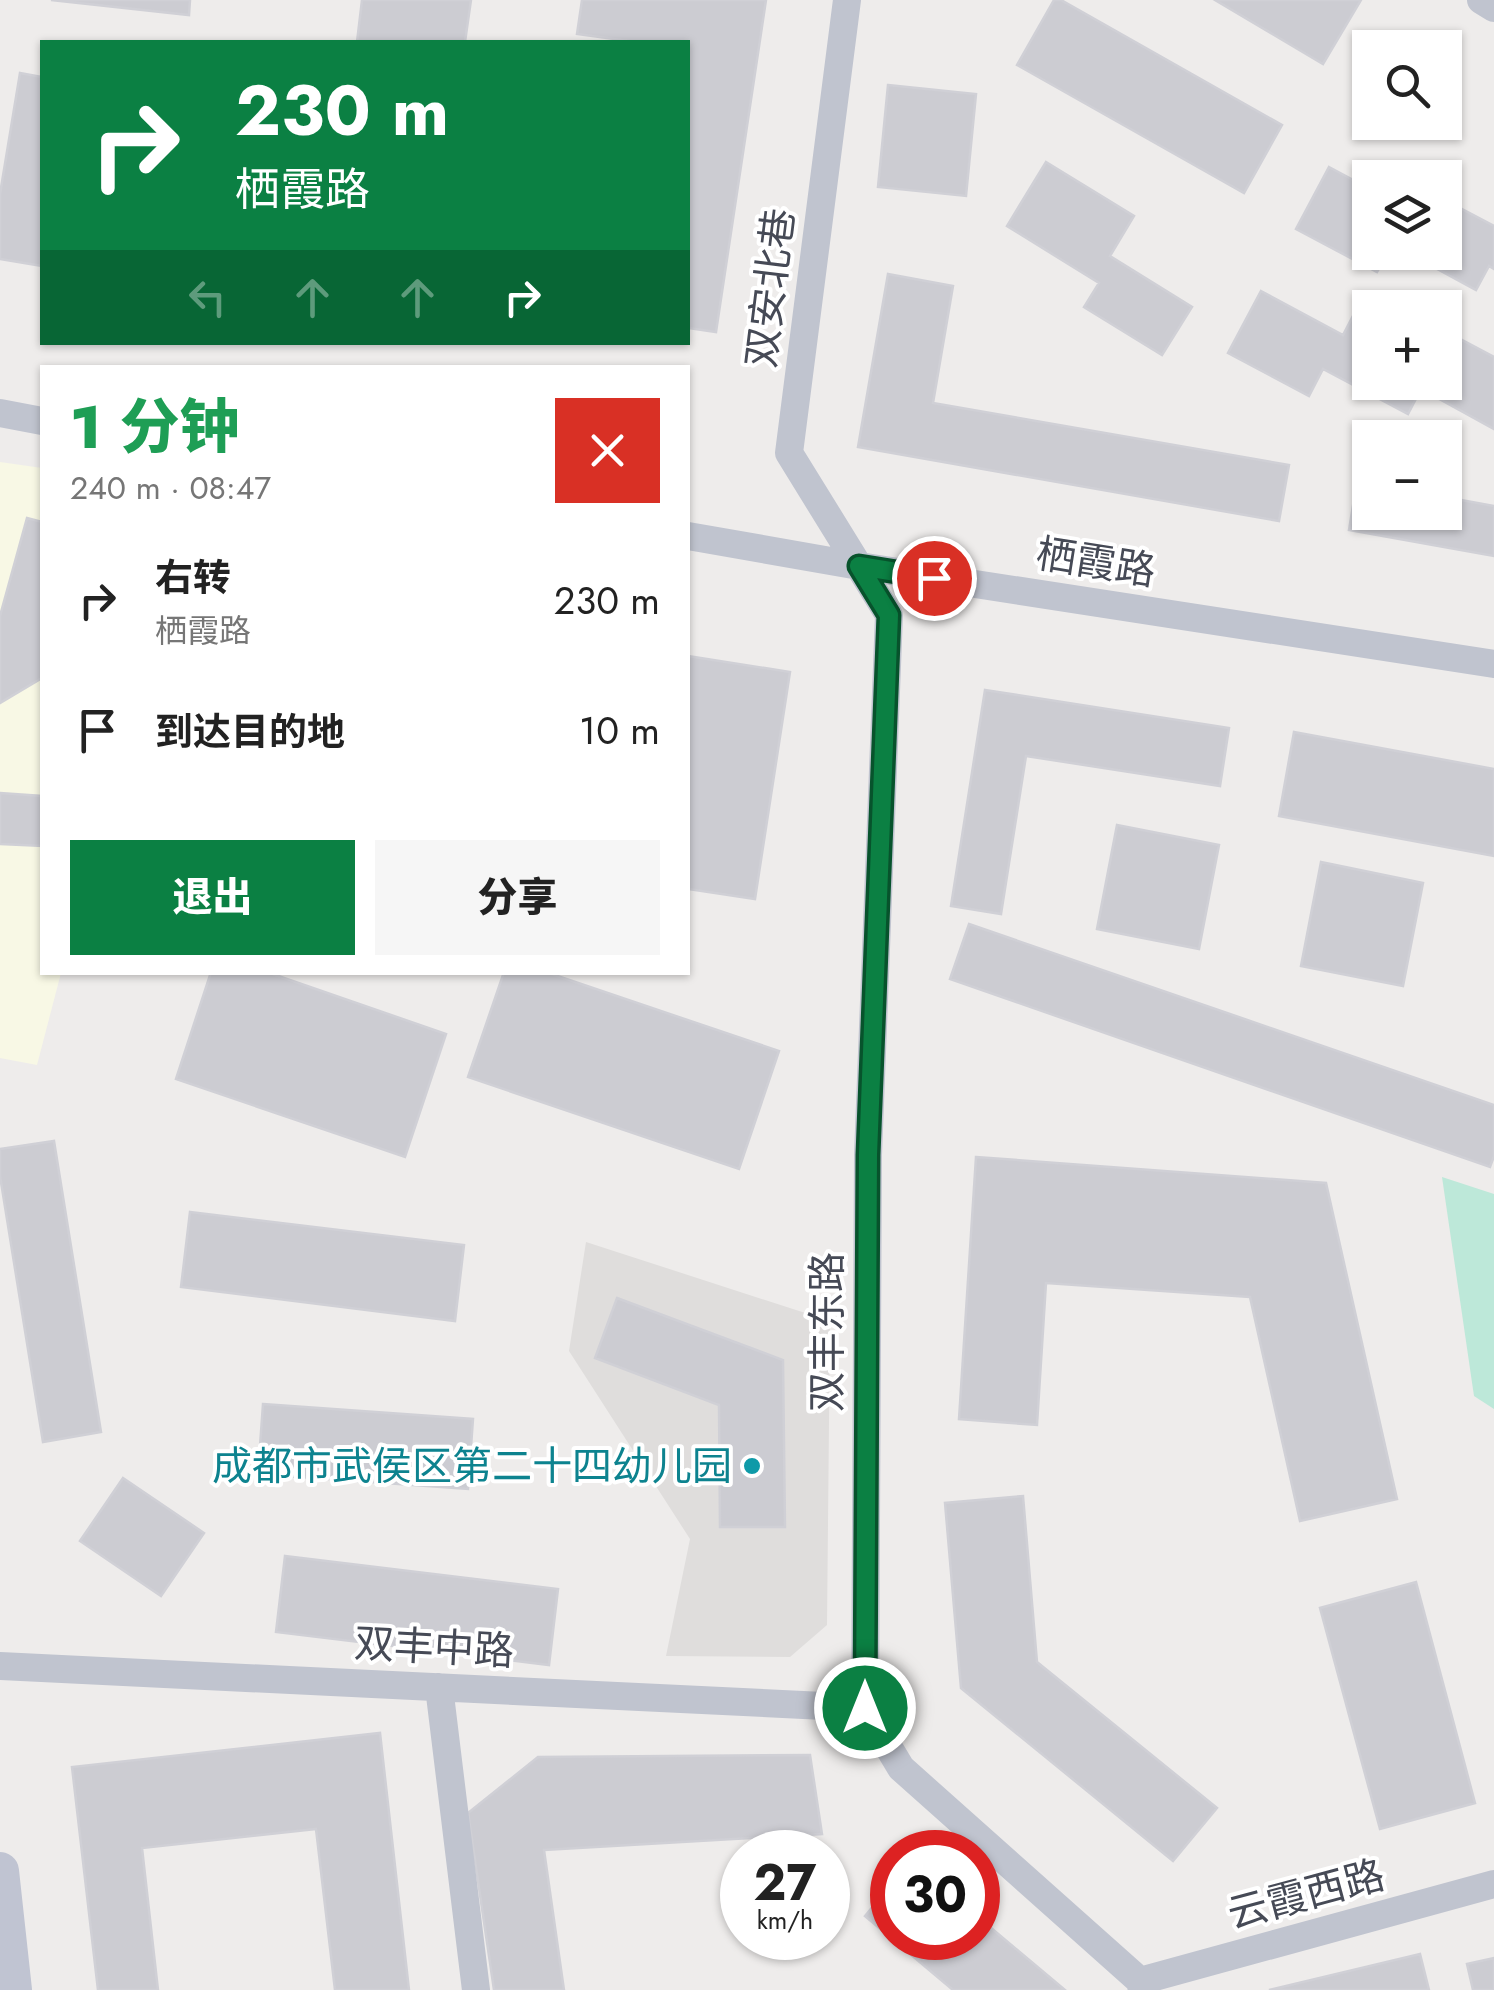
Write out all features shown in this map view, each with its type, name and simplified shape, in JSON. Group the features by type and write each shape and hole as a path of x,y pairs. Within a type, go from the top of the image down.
{"street":[{"name":"双安北巷","path":"847,0 789,453 859,566"},
{"path":"1481,0 1494,8"},
{"path":"0,413 40,420"},
{"name":"栖霞路","path":"690,536 1494,664"},
{"name":"双丰东路","path":"859,566 889,615 868,1155 865,1708"},
{"name":"双丰中路","path":"0,1666 865,1708"},
{"path":"439,1688 476,1990"},
{"path":"865,1708 901,1768 1141,1986"},
{"path":"0,1871 12,1990"},
{"name":"云霞西路","path":"1141,1986 1494,1884"}],"shaded area":[{"path":"0,462 40,468 40,975 60,975 37,1065 0,1058"},
{"path":"586,1242 830,1321 827,1625 790,1657 666,1656 690,1539 569,1351"}],"green space":[{"path":"1442,1177 1494,1194 1494,1409 1474,1396"}],"building":[{"path":"51,0 190,0 189,15"},
{"path":"362,0 471,0 465,40 357,40"},
{"path":"582,0 766,0 716,332 690,328 690,40 621,40 577,34"},
{"path":"1054,0 1061,0 1282,125 1244,193 1017,65"},
{"path":"1215,0 1361,0 1323,64"},
{"path":"20,73 40,77 40,266 0,259 0,194"},
{"path":"888,85 976,94 966,196 878,187"},
{"path":"1046,162 1134,216 1110,256 1192,307 1162,355 1084,307 1099,283 1007,226"},
{"path":"1329,167 1352,179 1352,259 1296,229"},
{"path":"1462,209 1494,226 1494,269 1489,266 1476,290 1439,270 1462,270"},
{"path":"888,274 953,286 933,403 1289,465 1279,521 858,447"},
{"path":"1261,291 1343,335 1352,318 1352,384 1323,369 1309,396 1228,353"},
{"path":"1462,340 1494,357 1494,429 1441,400 1462,400"},
{"path":"1382,400 1415,400 1408,414"},
{"path":"1462,500 1494,506 1494,556 1349,530 1352,512 1352,530 1462,530"},
{"path":"27,518 40,521 40,679 0,703 0,616"},
{"path":"690,656 790,672 755,899 690,889"},
{"path":"985,690 1229,728 1220,786 1026,756 1001,914 951,906"},
{"path":"1294,732 1494,769 1494,856 1279,816"},
{"path":"0,793 40,796 40,846 0,844"},
{"path":"1117,825 1219,845 1199,949 1097,929"},
{"path":"1321,862 1423,883 1403,986 1301,966"},
{"path":"969,924 1494,1105 1494,1156 1490,1167 950,979"},
{"path":"210,975 276,975 446,1034 405,1157 176,1079"},
{"path":"503,975 555,975 779,1051 739,1169 468,1077"},
{"path":"54,1141 101,1432 43,1442 0,1176 0,1149"},
{"path":"976,1157 1326,1183 1397,1499 1300,1521 1250,1297 1046,1283 1037,1425 959,1419"},
{"path":"190,1212 464,1245 455,1321 181,1287"},
{"name":"成都市武侯区第二十四幼儿园","path":"617,1298 783,1360 785,1527 720,1527 719,1405 595,1358"},
{"path":"263,1404 473,1419 468,1489 258,1474"},
{"path":"123,1478 204,1533 161,1596 80,1541"},
{"path":"1023,1496 1037,1662 1217,1808 1173,1861 961,1688 945,1503"},
{"path":"285,1556 558,1589 549,1665 276,1632"},
{"path":"1416,1582 1475,1803 1380,1829 1320,1608"},
{"path":"380,1733 409,1990 335,1990 316,1829 142,1848 158,1990 98,1990 72,1767"},
{"path":"810,1755 821,1830 720,1830 720,1840 544,1850 564,1990 494,1990 468,1813 538,1757"},
{"path":"1000,1935 1065,1990 953,1990 917,1960 1000,1960"},
{"path":"1420,1954 1429,1990 1269,1990"},
{"path":"1494,1958 1494,1990 1473,1990 1467,1964"}],"place":[{"name":"成都市武侯区第二十四幼儿园","path":"752,1466"}],"route":[{"path":"865,1708 868,1155 889,615 859,566 934,578"}]}
